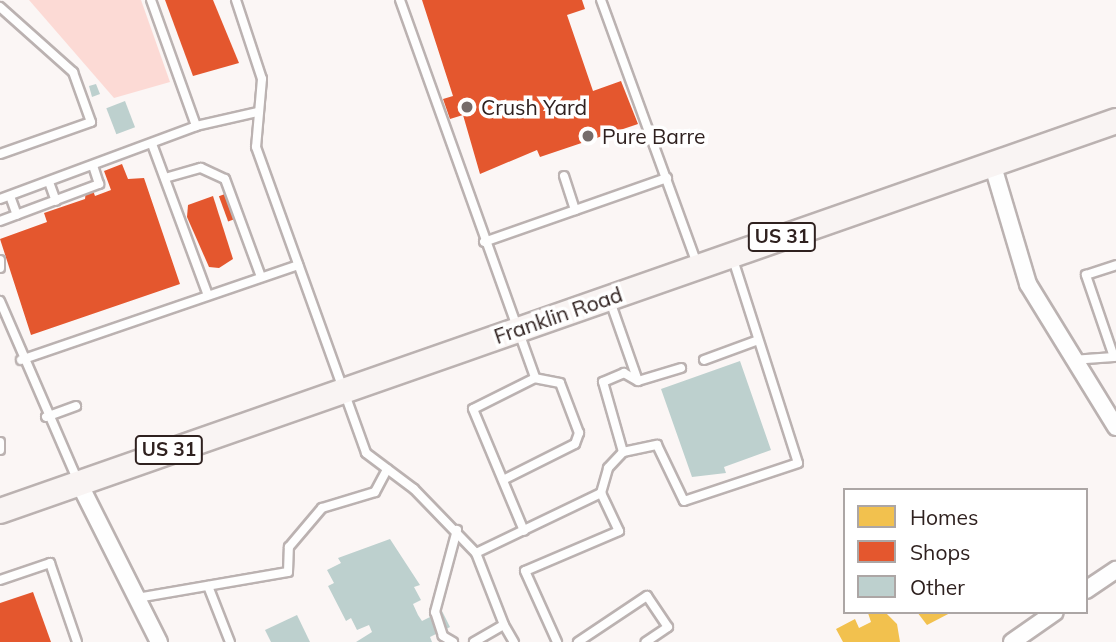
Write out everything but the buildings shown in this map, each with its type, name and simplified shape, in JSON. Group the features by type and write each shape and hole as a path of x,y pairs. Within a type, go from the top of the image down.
{"main road":[{"name":"Franklin Road","path":"0,511 1116,121"}],"street":[{"path":"992,163 1015,252 1070,360 1116,427"},
{"path":"79,483 159,642"},
{"path":"1088,589 1116,570"},
{"path":"1012,642 1052,614"}],"lane":[{"path":"151,0 197,126"},
{"path":"236,0 261,72 256,147 341,391 366,453 457,530 476,553 514,642"},
{"path":"400,0 513,330 535,378"},
{"path":"601,0 698,266"},
{"path":"0,7 73,72 91,122 0,155"},
{"path":"0,199 197,126 257,112"},
{"path":"152,144 208,295"},
{"path":"0,221 99,184 93,166"},
{"path":"165,178 201,168 225,178 261,277"},
{"path":"564,176 575,210"},
{"path":"484,242 667,178"},
{"path":"49,182 56,201"},
{"path":"10,196 17,215"},
{"path":"557,642 525,571 619,531 601,493 608,468 624,452 657,445 684,500 798,463 756,341 732,254"},
{"path":"0,260 0,268"},
{"path":"21,360 298,265"},
{"path":"1070,360 1086,354 1114,358 1086,275 1116,265"},
{"path":"609,297 638,381"},
{"path":"0,301 21,360 79,483"},
{"path":"704,360 756,341"},
{"path":"624,452 603,382 624,373 638,381 681,368"},
{"path":"503,480 575,444 579,433 560,383 535,378 473,409 524,530"},
{"path":"46,417 75,406"},
{"path":"0,442 0,450"},
{"path":"137,598 288,572 289,547 322,508 375,492 387,469"},
{"path":"476,553 601,493"},
{"path":"453,642 443,636 435,612 457,530"},
{"path":"0,580 50,563 77,642"},
{"path":"208,586 230,642"},
{"path":"578,642 647,596 668,627 646,642"},
{"path":"475,642 505,625"}],"shaded area":[{"path":"29,0 141,0 170,82 114,98"}],"place":[{"name":"Crush Yard","path":"467,107"},
{"name":"Pure Barre","path":"588,136"}]}
